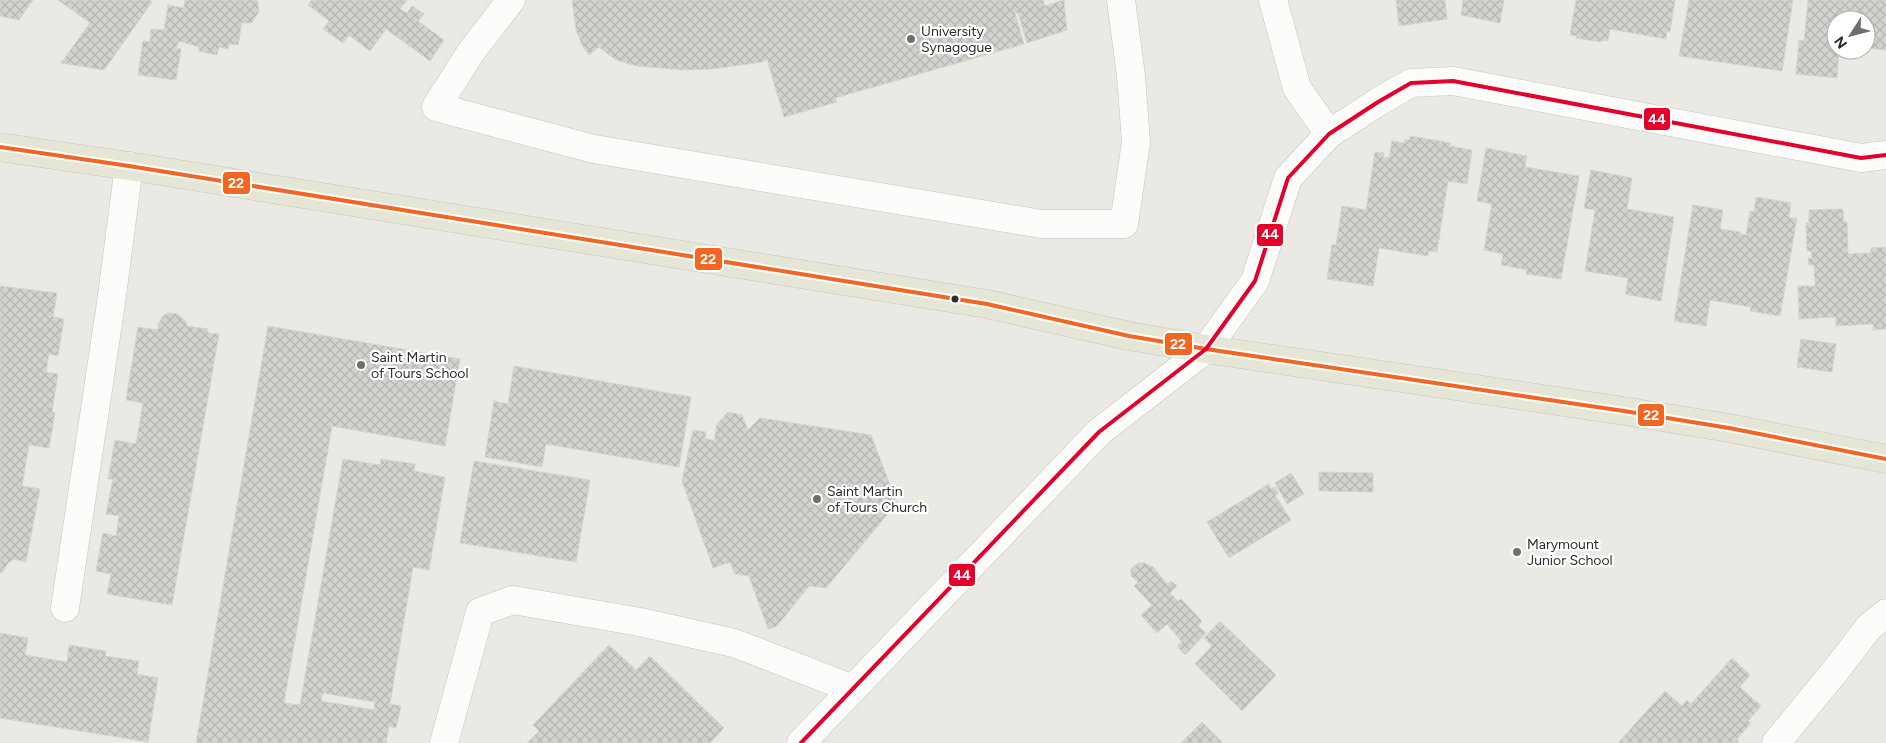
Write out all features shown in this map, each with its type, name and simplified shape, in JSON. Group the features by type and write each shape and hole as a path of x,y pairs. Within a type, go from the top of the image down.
{"main road":[{"path":"0,147 129,166 987,304 1129,336 1729,428 1886,459"}],"street":[{"path":"511,0 471,52 436,107 594,149 1041,224 1124,224 1136,142 1131,76 1120,0"},
{"path":"1273,0 1297,88 1329,134"},
{"path":"801,743 1100,432 1206,349 1255,281 1288,178 1329,134 1411,83 1453,81 1861,158 1886,155"},
{"path":"65,608 111,303 129,166"},
{"path":"444,743 480,612 513,600 640,622 734,643 853,689"},
{"path":"1776,743 1869,627 1886,613"}],"building":[{"path":"0,0 33,0 19,20 0,16"},
{"path":"58,0 150,0 152,2 104,70 61,63 90,23"},
{"path":"185,0 257,0 259,11 252,23 242,23 238,45 229,44 228,49 219,47 217,55 199,51 199,47 179,41 176,48 181,49 176,80 138,75 143,41 150,42 151,29 164,30 168,5 184,8"},
{"path":"312,0 407,0 400,9 407,13 412,6 424,14 418,21 444,40 430,61 386,29 370,51 349,35 343,43 323,29 329,21 308,5"},
{"path":"572,0 1043,0 1045,6 1064,0 1067,30 1027,43 1018,13 1015,13 1024,44 835,98 837,102 784,117 767,59 763,62 712,69 684,70 637,66 616,60 599,47 589,55 582,45 576,30"},
{"path":"1396,0 1445,0 1447,19 1399,26"},
{"path":"1463,0 1504,0 1500,23 1461,15"},
{"path":"1576,0 1675,0 1670,32 1667,31 1666,39 1610,29 1608,41 1601,40 1601,42 1576,38 1577,36 1570,35"},
{"path":"1689,0 1793,0 1782,71 1679,56"},
{"path":"1808,0 1886,0 1886,50 1876,49 1876,10 1826,10 1826,60 1838,60 1837,78 1796,74 1799,40 1804,41"},
{"path":"1410,136 1451,143 1450,146 1472,150 1467,184 1448,181 1437,252 1429,251 1428,256 1379,248 1373,286 1327,279 1332,244 1336,245 1342,206 1366,210 1375,152 1384,153 1383,157 1389,158 1392,141 1404,143 1405,139 1410,140"},
{"path":"1486,148 1527,156 1525,167 1579,176 1561,279 1526,274 1527,270 1501,265 1503,254 1484,250 1492,204 1477,201"},
{"path":"1591,170 1632,178 1627,209 1674,217 1661,301 1625,294 1628,278 1585,271 1595,210 1584,208"},
{"path":"1756,197 1791,203 1789,218 1797,218 1780,316 1750,311 1751,307 1710,300 1706,326 1674,321 1693,205 1723,210 1720,229 1741,232 1740,234 1746,235 1750,211 1754,212"},
{"path":"1843,209 1844,222 1847,222 1848,254 1871,253 1871,248 1886,247 1886,329 1873,330 1874,324 1836,326 1836,317 1799,319 1798,286 1815,286 1814,265 1809,265 1808,258 1812,259 1811,251 1807,251 1806,223 1809,223 1809,210"},
{"path":"0,286 57,293 53,317 64,319 58,356 49,354 46,372 58,374 52,412 55,413 49,448 29,445 22,486 40,489 26,562 13,559 0,574"},
{"path":"168,313 178,314 186,322 187,326 208,329 208,333 219,334 172,605 107,594 111,574 96,571 103,533 116,536 119,516 106,514 113,479 108,479 115,440 136,444 143,403 126,400 138,327 158,330 158,324 163,316"},
{"path":"268,326 460,359 445,446 332,426 284,703 300,705 343,459 380,465 381,459 415,464 414,471 445,477 429,570 413,567 390,704 401,706 396,728 389,726 386,743 196,743","holes":["323,693 375,702 374,710 321,701"]},
{"path":"1801,339 1836,344 1832,372 1797,367"},
{"path":"514,366 691,397 679,467 546,444 542,467 485,457 494,401 508,404"},
{"path":"728,412 742,415 748,430 760,418 871,435 897,503 826,588 809,586 777,626 768,629 749,576 735,574 730,562 713,568 682,481 693,430 706,432 705,438 714,441 717,424"},
{"path":"474,461 590,480 576,562 460,543"},
{"path":"1319,472 1373,473 1373,492 1319,491"},
{"path":"1291,473 1304,494 1287,504 1275,483"},
{"path":"1269,484 1271,489 1275,487 1278,493 1275,495 1291,520 1229,558 1207,522"},
{"path":"1138,563 1144,563 1153,567 1167,584 1171,581 1177,586 1170,593 1178,601 1181,599 1202,621 1198,626 1206,633 1185,655 1177,646 1182,642 1167,624 1157,633 1141,615 1152,605 1134,586 1138,582 1131,576 1131,569"},
{"path":"1220,621 1276,675 1242,711 1195,664 1212,646 1204,638"},
{"path":"0,633 28,638 25,655 67,662 69,645 106,651 105,656 139,661 137,674 158,678 148,742 0,718"},
{"path":"609,645 636,670 650,656 724,728 710,743 527,743 539,731 533,725"},
{"path":"1732,658 1750,675 1740,687 1761,706 1748,721 1751,723 1737,739 1739,741 1737,743 1618,743 1665,691 1682,706 1687,700 1691,704"},
{"path":"1202,722 1223,743 1181,743"}],"transit line":[{"name":"44","path":"801,743 1099,432 1206,349 1255,281 1288,178 1329,134 1411,83 1453,81 1861,158 1886,155"},
{"name":"22","path":"0,147 129,166 987,304 1129,336 1729,428 1886,459"}],"place":[{"name":"University Synagogue","path":"911,39"},
{"name":"Saint Martin of Tours School","path":"361,365"},
{"name":"Saint Martin of Tours Church","path":"817,499"},
{"name":"Marymount Junior School","path":"1517,552"}]}
